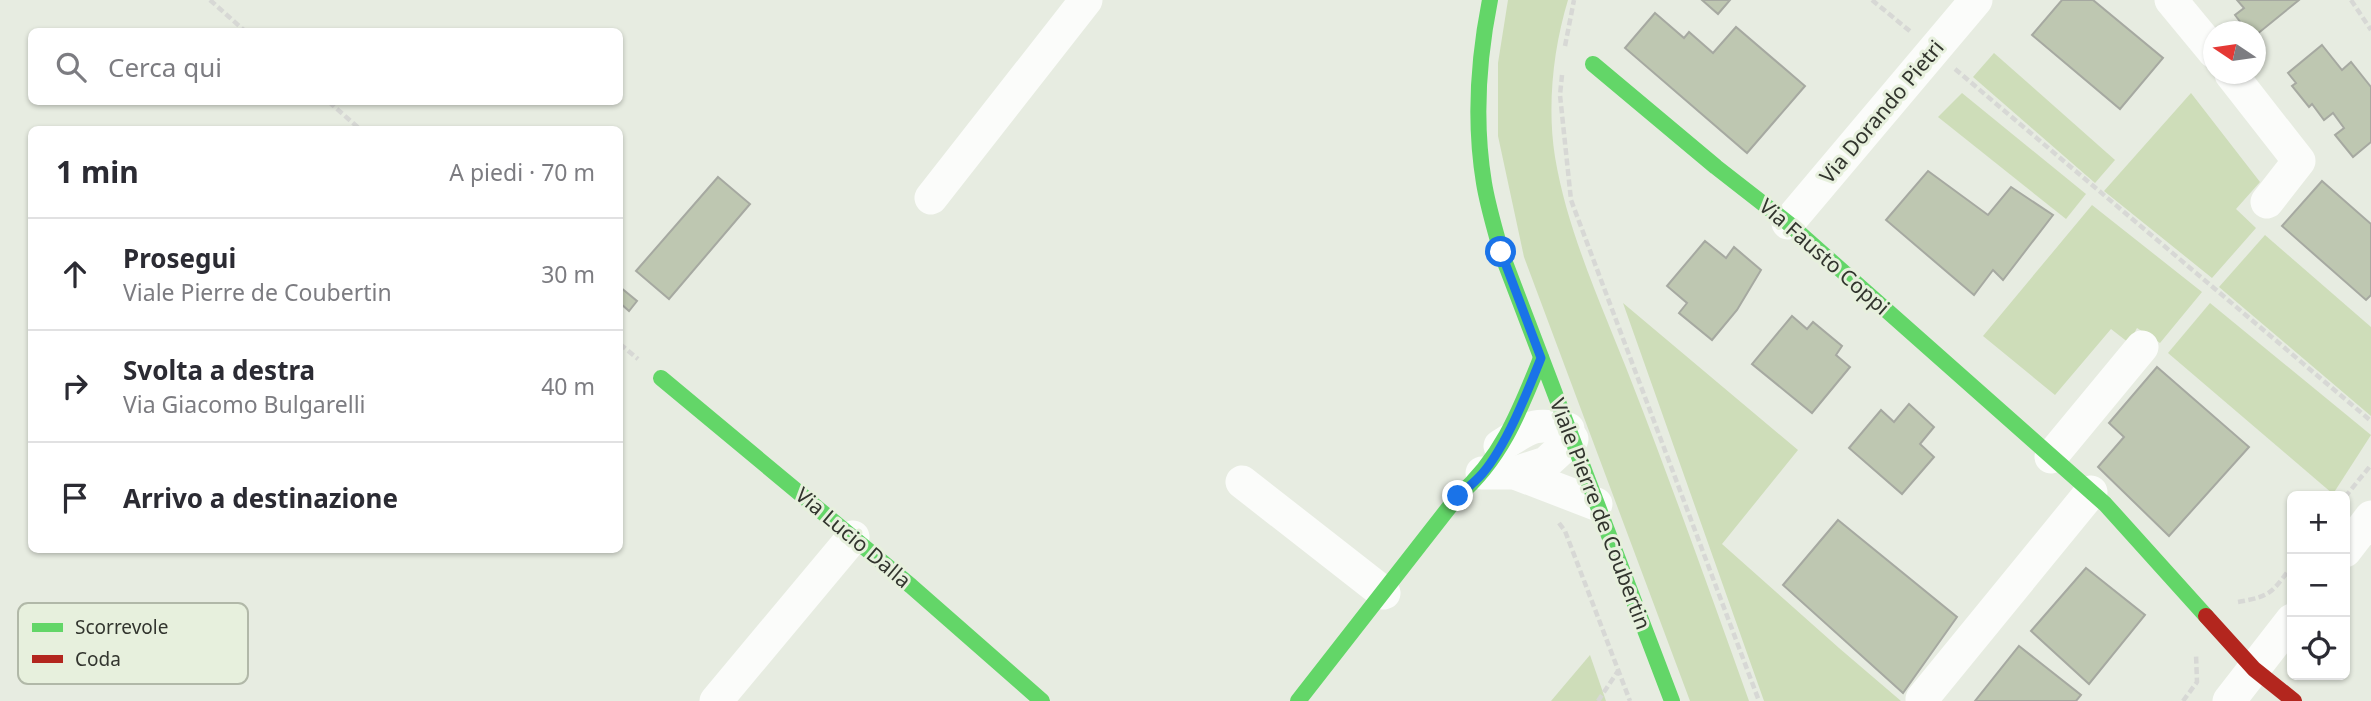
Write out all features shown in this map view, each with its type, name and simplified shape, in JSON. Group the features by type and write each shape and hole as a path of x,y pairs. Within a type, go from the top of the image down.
{"street":[{"path":"931,198 1086,0"},
{"name":"Viale Pierre de Coubertin","path":"1490,0 1480,68 1478,110 1484,183 1501,252 1672,701"},
{"name":"Via Dorando Pietri","path":"1788,223 1976,0"},
{"path":"2171,0 2203,39"},
{"name":"Via Fausto Coppi","path":"1592,64 1788,223 2105,504 2254,669 2294,701"},
{"path":"2239,84 2299,161 2267,202"},
{"path":"2051,457 2142,347"},
{"path":"1508,459 1523,402 1541,358"},
{"name":"Via Lucio Dalla","path":"661,378 853,537 1042,701"},
{"path":"1298,701 1458,496 1482,474 1508,459 1546,463 1562,450 1570,434"},
{"path":"1508,459 1596,504"},
{"path":"1242,482 1384,593"},
{"path":"1922,699 2091,492"},
{"path":"2350,544 2371,517"},
{"path":"716,701 853,537"},
{"path":"2229,701 2287,626"}],"path":[{"path":"209,0 241,28"},
{"path":"1564,56 1574,0"},
{"path":"1872,0 2371,421"},
{"path":"2351,0 2371,30"},
{"path":"1563,69 1560,95 1571,200 1759,701"},
{"path":"332,105 356,126"},
{"path":"2350,492 2371,465"},
{"path":"1554,516 1565,531 1630,701"},
{"path":"2183,701 2197,682 2193,625 2216,604 2264,597 2287,573"},
{"path":"1598,701 1618,671"}],"green space":[{"path":"1508,0 1568,0 1555,58 1552,98 1553,138 1561,186 1588,272 1662,462 1749,701 1690,701 1524,257 1498,136 1498,63"},
{"path":"1994,53 2115,160 2095,183 1973,77"},
{"path":"1962,93 2086,194 2066,219 1938,117"},
{"path":"2191,93 2260,182 2236,209 2256,228 2212,278 2104,191"},
{"path":"2092,205 2202,292 2160,343 2137,328 2129,343 2111,329 2055,395 1983,336"},
{"path":"2265,235 2371,327 2371,416 2219,287"},
{"path":"1623,303 1798,450 1722,544 1901,701 1764,701"},
{"path":"2210,303 2371,435 2335,491 2329,491 2168,353"},
{"path":"1590,655 1606,701 1551,701"}],"building":[{"path":"1702,0 1730,0 1718,14"},
{"path":"2062,0 2093,0 2163,58 2120,109 2032,35"},
{"path":"2237,0 2299,0 2266,27 2266,21 2240,21 2235,15 2244,8"},
{"path":"1655,13 1684,38 1689,32 1713,53 1736,27 1805,86 1747,153 1625,48"},
{"path":"2322,45 2342,70 2351,62 2371,87 2371,142 2353,157 2335,135 2344,128 2333,113 2324,120 2312,104 2309,107 2292,86 2296,83 2288,73"},
{"path":"1928,171 1988,215 2011,187 2053,215 2003,280 1993,270 1974,295 1886,220"},
{"path":"718,177 750,204 669,299 636,271"},
{"path":"2322,181 2371,224 2371,295 2366,300 2282,226"},
{"path":"1705,241 1726,258 1734,247 1761,270 1737,310 1712,340 1679,313 1687,303 1667,286"},
{"path":"623,289 637,301 629,311 623,306"},
{"path":"1792,316 1807,329 1813,322 1842,346 1836,355 1850,367 1812,413 1752,364"},
{"path":"2157,367 2249,447 2169,536 2098,467 2124,437 2109,423"},
{"path":"1909,404 1934,427 1920,444 1934,457 1902,494 1849,448 1881,410 1894,422"},
{"path":"1838,520 1957,617 1903,693 1783,585"},
{"path":"2086,568 2145,615 2089,684 2031,631"},
{"path":"2019,646 2081,695 2076,701 1975,701"}],"traffic: fast":[{"path":"1490,0 1480,68 1478,114 1481,160 1492,218 1501,252 1672,701"},
{"path":"1593,64 1788,223 2105,504 2206,616"},
{"path":"1298,701 1458,496 1487,466 1508,432 1541,358"},
{"path":"661,378 911,586 1042,701"}],"traffic: jam":[{"path":"2206,616 2254,669 2294,701"}],"route":[{"path":"1458,496 1482,474 1500,446 1523,402 1541,358 1501,252"}]}
